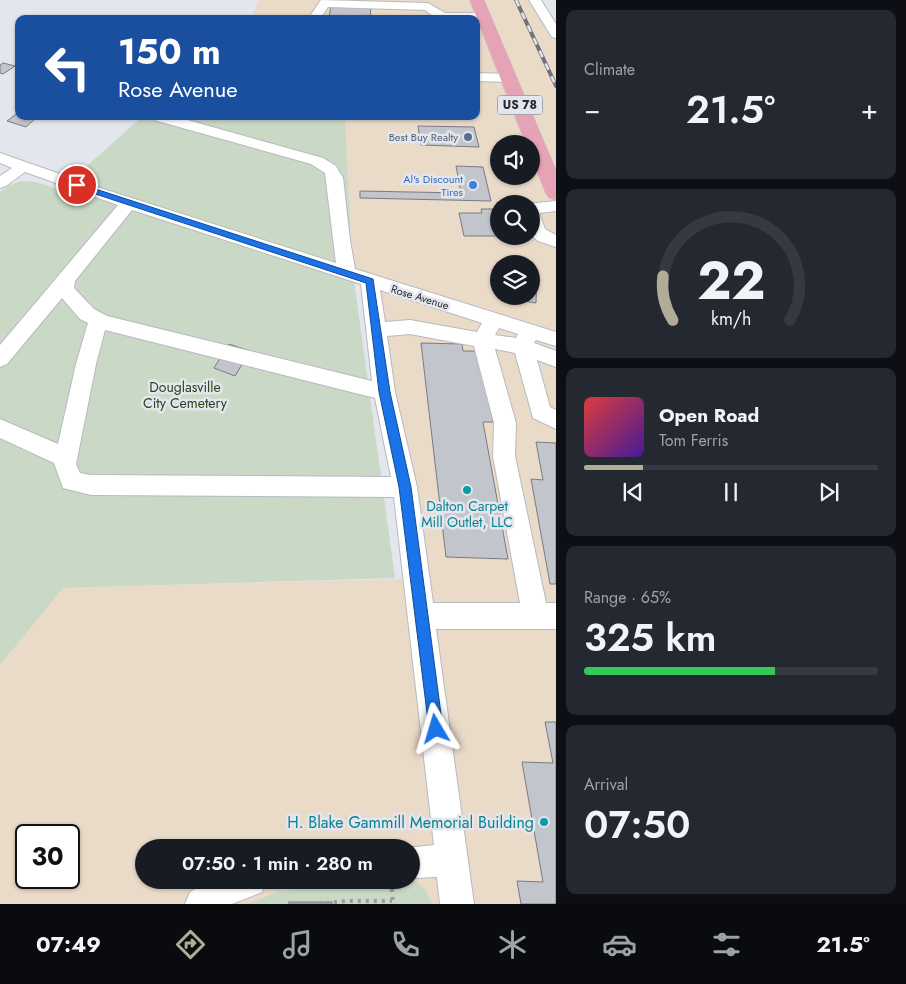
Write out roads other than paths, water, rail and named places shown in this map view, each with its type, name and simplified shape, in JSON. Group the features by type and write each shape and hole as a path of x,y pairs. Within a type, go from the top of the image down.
{"main road":[{"name":"US 78","path":"477,0 556,194"}],"street":[{"path":"536,0 556,34"},
{"path":"317,15 325,3 428,7 438,15"},
{"path":"381,5 382,15"},
{"path":"409,5 411,15"},
{"path":"480,17 484,17"},
{"path":"480,77 508,78"},
{"path":"166,120 317,162 334,172 341,240 359,277 376,330 384,392 405,487 457,904"},
{"name":"Rose Avenue","path":"0,158 129,203 494,320 526,339 556,339"},
{"path":"0,183 24,166"},
{"path":"0,358 129,203"},
{"path":"540,207 556,206"},
{"path":"66,280 65,289 73,300 87,314 98,320 384,392"},
{"path":"440,332 444,304"},
{"path":"98,320 86,364 66,458 65,464 71,481 91,485 405,487"},
{"path":"422,616 546,616 504,456 505,423 482,340 494,320"},
{"path":"376,330 410,327 482,340 526,339 556,360"},
{"path":"526,339 541,412 556,420"},
{"path":"0,428 66,458"},
{"path":"420,862 453,861"},
{"path":"202,904 224,889"}],"railway":[{"path":"516,0 556,86"}],"place":[{"name":"Best Buy Realty","path":"468,137"},
{"name":"Al's Discount Tires","path":"473,185"},
{"name":"Dalton Carpet Mill Outlet, LLC","path":"467,490"},
{"name":"H. Blake Gammill Memorial Building","path":"544,822"}],"park label":[{"name":"Douglasville City Cemetery","path":"185,396"}]}
